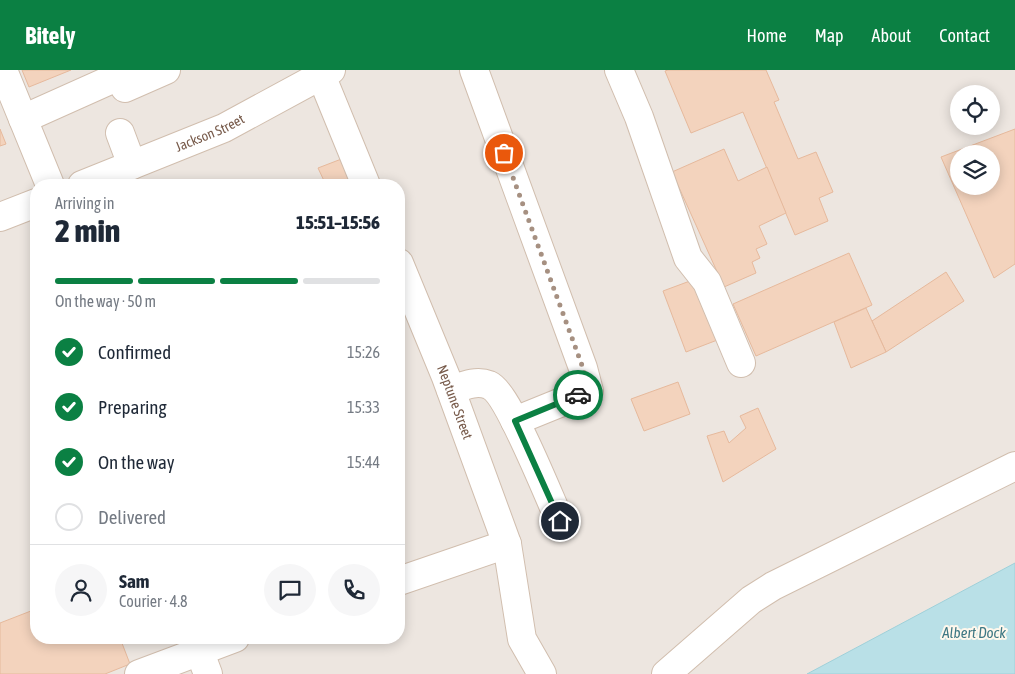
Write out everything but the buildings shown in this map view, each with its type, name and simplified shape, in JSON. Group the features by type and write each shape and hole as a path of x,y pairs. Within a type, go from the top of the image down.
{"street":[{"path":"3,70 48,179"},
{"path":"23,119 118,73 125,88 166,70"},
{"path":"474,70 583,368 589,391 515,421"},
{"path":"619,70 639,117 688,258 707,282 742,363"},
{"path":"324,72 364,179"},
{"name":"Jackson Street","path":"96,179 224,128 324,72"},
{"path":"120,133 132,164"},
{"path":"0,218 30,206"},
{"name":"Neptune Street","path":"405,278 451,390 508,544 522,639 542,674"},
{"path":"451,390 474,384 490,386 502,398 515,421 560,521"},
{"path":"666,674 751,600 773,586 1015,466"},
{"path":"405,579 508,544"},
{"path":"139,674 204,662 227,644"}],"shaded area":[{"path":"0,70 1015,70 1015,674 0,674"}],"water":[{"name":"Albert Dock","path":"1015,563 1015,674 807,674"}],"way so far":[{"path":"504,153 583,368 589,391 578,395"}],"route":[{"path":"560,521 515,421 578,395"}]}
